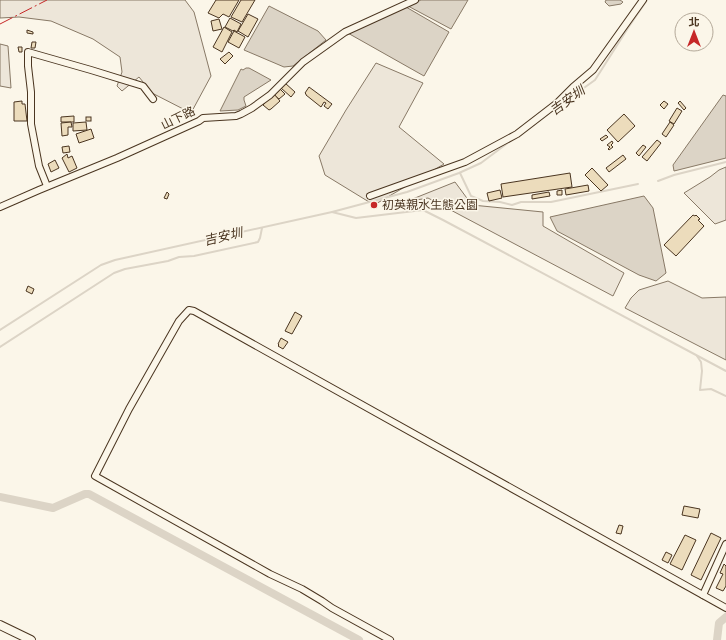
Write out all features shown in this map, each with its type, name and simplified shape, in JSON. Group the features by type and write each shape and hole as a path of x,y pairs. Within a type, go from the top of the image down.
{"street":[{"name":"山下路","path":"0,207 47,186 117,158 203,118 236,116 241,114 270,95 303,62 344,32 415,0"},
{"path":"370,196 464,162 517,134 556,104 593,70 643,0"},
{"path":"47,186 39,166 31,124 31,92 28,52 143,86 152,99"},
{"path":"390,640 332,608 302,589 270,574 95,476 129,408 179,321 189,310 194,311 726,608"},
{"path":"703,595 726,544"},
{"path":"0,625 31,640"}],"shaded area":[{"path":"0,0 185,0 194,12 211,76 191,113 152,93 139,77 122,91 117,86 122,72 120,57 93,39 51,21 19,17 0,18"},
{"path":"421,0 468,0 451,29 408,6"},
{"path":"606,0 620,0 623,2 621,4 609,6 605,2"},
{"path":"269,6 318,31 326,40 293,66 284,67 244,50"},
{"path":"406,7 449,32 424,76 346,32"},
{"path":"0,44 8,46 11,88 0,86"},
{"path":"376,63 423,83 399,127 444,164 374,205 325,175 319,156"},
{"path":"249,68 271,80 244,97 246,106 238,110 220,111 241,69 243,70"},
{"path":"723,95 726,96 726,158 674,171 673,165"},
{"path":"726,167 726,220 715,224 684,193"},
{"path":"455,182 472,205 543,212 543,226 624,273 613,296 428,198 405,202"},
{"path":"644,196 653,208 666,273 656,281 639,275 557,231 550,217"},
{"path":"668,281 702,298 726,297 726,360 625,308 631,298 639,290"}],"building":[{"path":"216,0 239,0 229,17 223,14 219,18 208,13"},
{"path":"241,0 255,0 242,22 231,17"},
{"path":"248,14 258,19 248,37 238,31"},
{"path":"230,18 241,24 237,32 225,27"},
{"path":"219,19 222,29 213,31 211,21"},
{"path":"224,27 232,32 222,52 213,47"},
{"path":"27,30 33,32 33,34 27,33"},
{"path":"234,31 245,37 239,48 228,42"},
{"path":"32,42 36,42 35,48 31,48"},
{"path":"18,47 22,47 22,52 19,52"},
{"path":"229,52 233,56 225,64 220,59"},
{"path":"285,83 295,92 291,97 281,88"},
{"path":"309,87 332,104 328,109 324,106 326,103 324,102 321,107 306,95 305,93"},
{"path":"280,89 285,94 279,99 274,95"},
{"path":"274,94 280,101 269,110 263,105"},
{"path":"22,101 22,104 25,104 27,121 14,121 14,102"},
{"path":"664,101 668,104 664,109 660,105"},
{"path":"680,101 686,108 684,110 678,103"},
{"path":"677,108 682,111 674,124 669,121"},
{"path":"624,114 635,126 618,142 607,130"},
{"path":"74,116 74,122 61,122 61,117"},
{"path":"86,117 91,117 91,121 86,121"},
{"path":"71,122 72,127 68,127 68,135 62,136 61,123"},
{"path":"86,122 87,130 73,131 73,123"},
{"path":"670,122 674,125 666,137 662,134"},
{"path":"91,129 94,138 79,143 76,134"},
{"path":"606,135 608,137 602,141 600,139"},
{"path":"657,140 661,143 647,161 642,157"},
{"path":"612,141 613,143 611,145 613,147 609,150 608,149 610,147 607,145"},
{"path":"643,145 646,147 639,156 636,153"},
{"path":"69,146 70,152 63,153 62,147"},
{"path":"67,154 68,158 72,156 77,168 69,172 62,158"},
{"path":"623,155 626,159 609,172 606,168"},
{"path":"55,160 59,168 51,172 48,164"},
{"path":"592,168 608,185 601,191 585,175"},
{"path":"570,173 572,187 503,197 501,184"},
{"path":"588,185 589,191 566,195 565,189"},
{"path":"500,190 502,198 489,201 487,193"},
{"path":"562,190 562,195 557,195 557,191"},
{"path":"167,192 169,194 167,199 164,198"},
{"path":"549,192 550,196 532,199 532,195"},
{"path":"693,215 696,215 700,219 698,220 704,226 676,256 664,245"},
{"path":"28,286 34,289 32,294 26,291"},
{"path":"295,312 302,316 292,334 285,331"},
{"path":"281,338 288,342 283,349 278,346"},
{"path":"684,506 700,509 698,518 682,515"},
{"path":"619,525 623,526 621,534 616,533"},
{"path":"711,533 721,538 701,580 691,575"},
{"path":"685,535 696,540 682,570 670,564"},
{"path":"666,552 672,555 668,563 662,560"},
{"path":"724,564 726,566 726,586 723,591 716,588 723,574 720,573"}],"waterway":[{"name":"吉安圳","path":"546,115 595,80 647,0"},
{"name":"吉安圳","path":"0,330 101,265 115,260 332,212 407,192 459,173 481,163 513,139"},
{"name":"吉安圳","path":"658,181 674,175 726,162"},
{"name":"吉安圳","path":"460,173 471,196 483,201 500,202 512,205 521,202 551,202 638,184"},
{"path":"332,212 356,218 423,210 726,371"},
{"path":"0,347 114,273 125,269 168,261 179,257 194,256 258,242 262,228"},
{"path":"697,356 701,362 702,371 700,390 711,389 726,396"},
{"path":"0,497 53,508 85,494 89,494 359,640"},
{"path":"717,640 719,623 726,617"}],"power":[{"path":"0,24 47,0"}],"place":[{"name":"初英親水生態公園","path":"374,205"}]}
